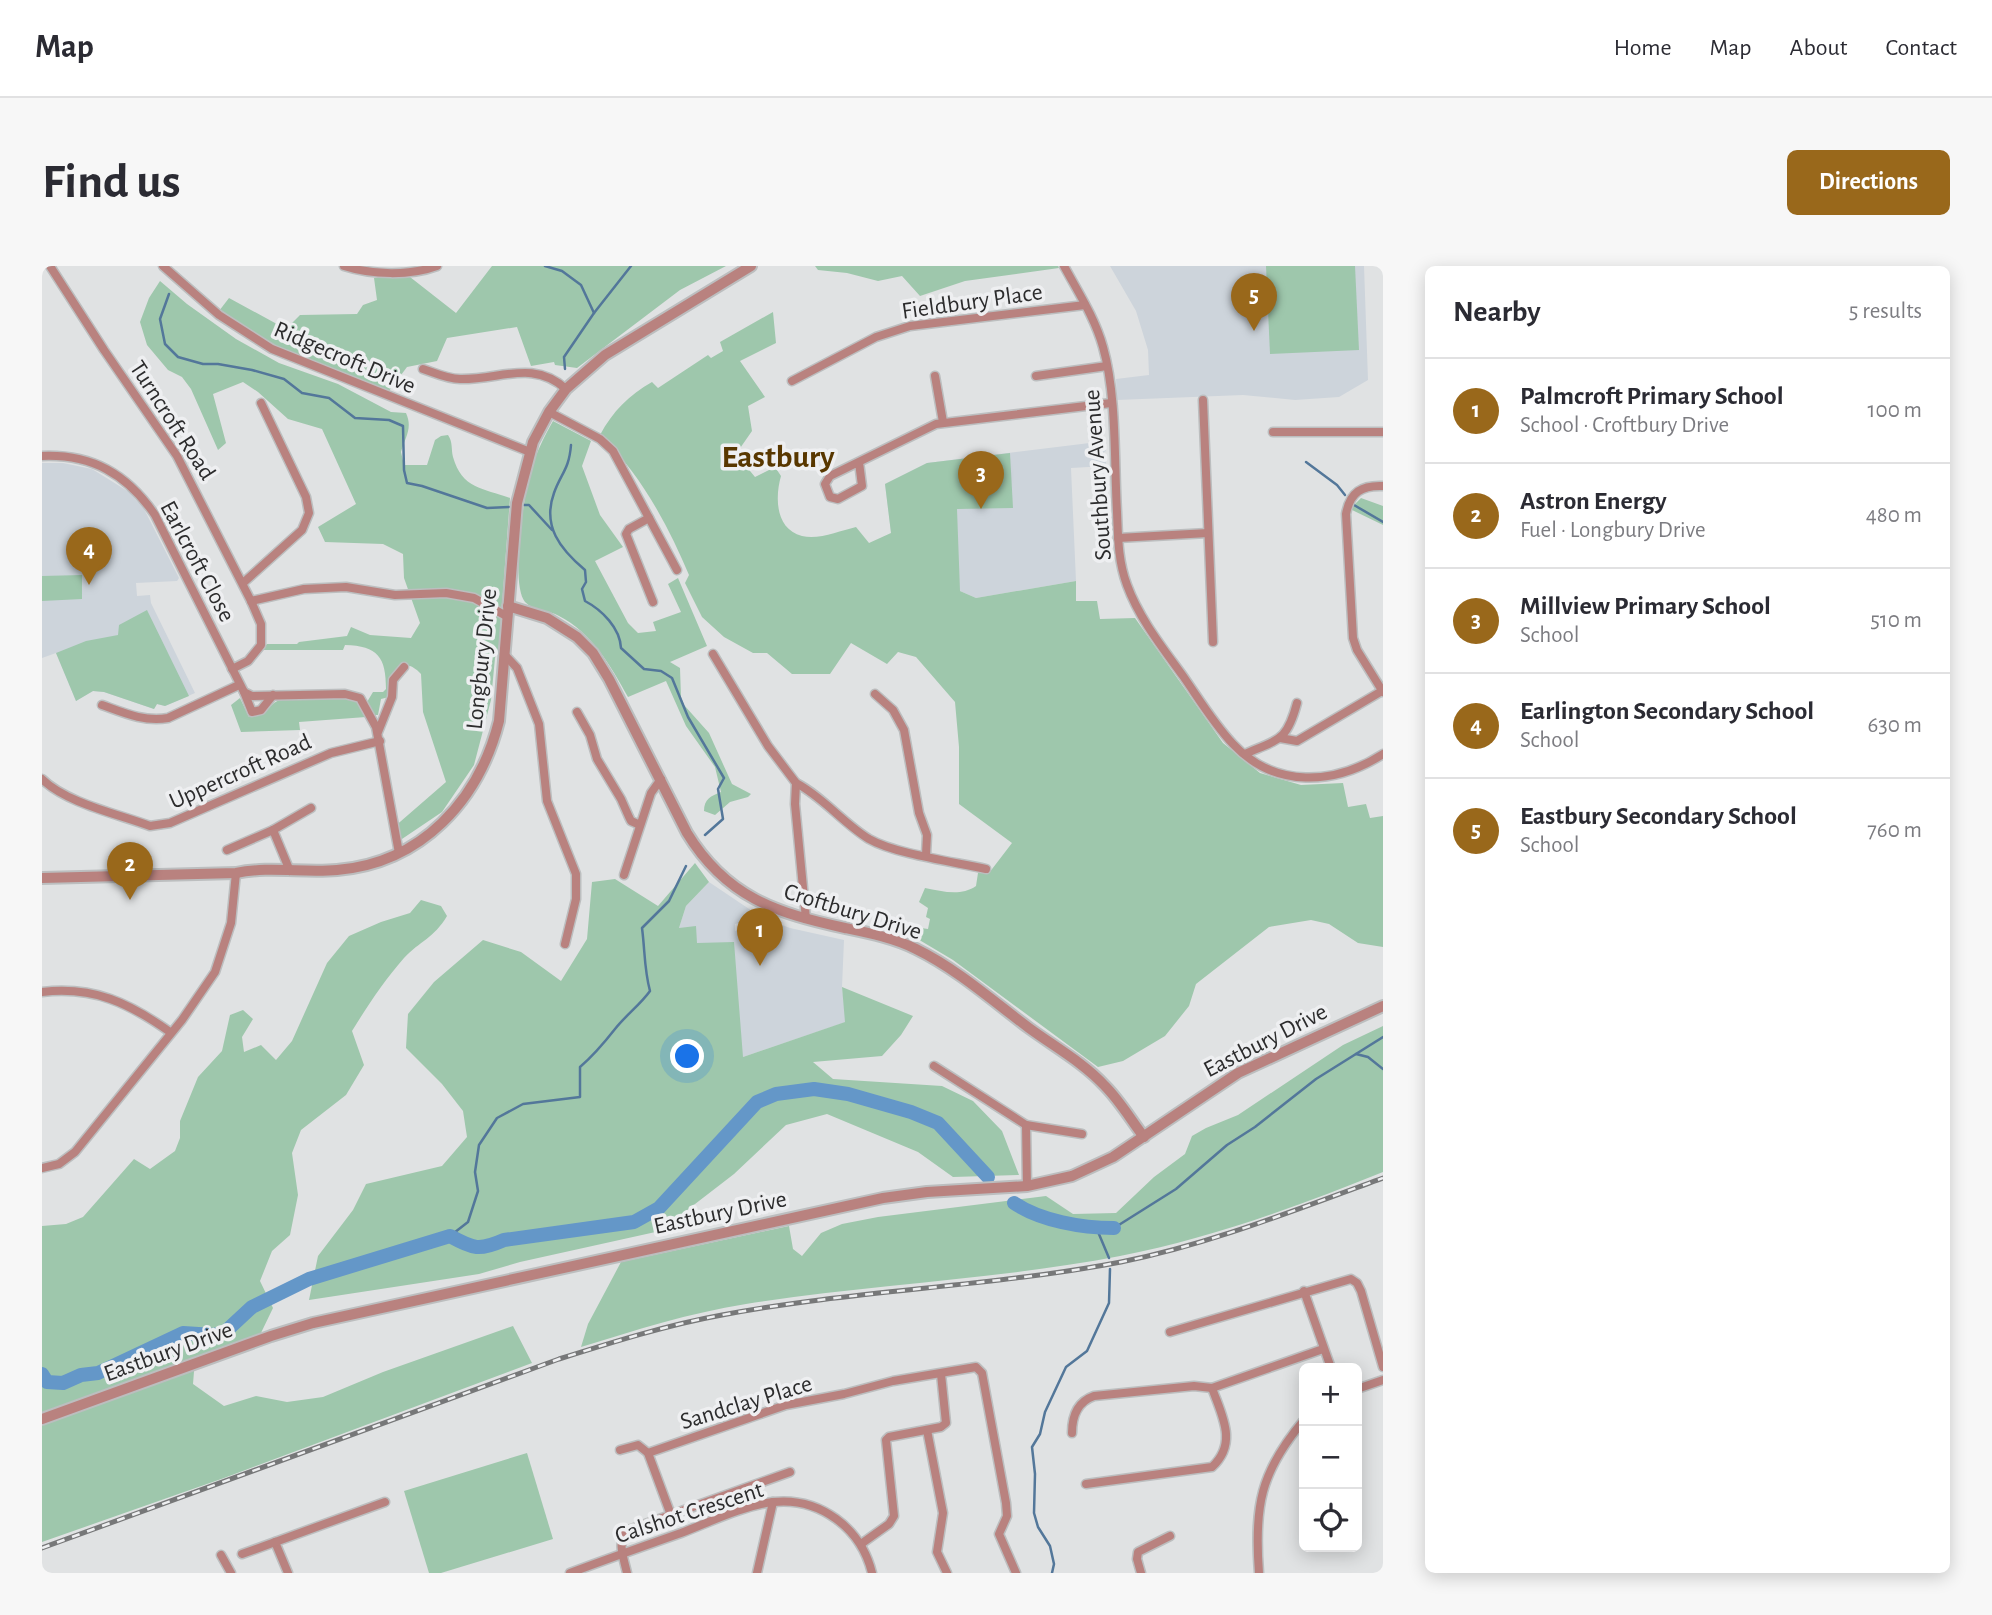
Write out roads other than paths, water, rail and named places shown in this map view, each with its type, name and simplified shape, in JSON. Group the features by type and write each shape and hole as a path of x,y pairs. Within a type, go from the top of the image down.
{"street":[{"name":"Turncroft Road","path":"50,266 177,456 251,601"},
{"name":"Ridgecroft Drive","path":"163,266 219,316 272,349 530,453"},
{"path":"344,266 380,273 427,270 437,266"},
{"name":"Longbury Drive","path":"42,878 353,868 398,853 437,828 462,802 475,783 486,761 499,721 514,527 521,482 530,453 550,412 566,389 605,355 751,266"},
{"name":"Southbury Avenue","path":"1064,266 1086,305 1103,348 1111,403 1121,562 1127,586 1147,626 1232,744 1263,767 1283,775 1305,778 1339,775 1363,766 1383,754"},
{"name":"Fieldbury Place","path":"792,381 876,337 910,326 1086,305"},
{"path":"1036,376 1107,366"},
{"path":"423,369 445,377 463,379 540,373 555,379 566,389"},
{"path":"935,376 943,422"},
{"path":"1203,400 1213,642"},
{"path":"243,583 302,530 309,513 306,497 261,403"},
{"path":"859,462 862,486 838,499 830,497 826,491 826,479 921,429 943,422 1111,403"},
{"path":"550,412 608,445 620,461 677,570"},
{"path":"1273,432 1383,432"},
{"name":"Earlcroft Close","path":"42,456 73,457 105,468 120,476 143,499 160,525 241,688"},
{"path":"1280,738 1297,741 1383,692 1357,650 1353,638 1346,514 1347,504 1359,490 1369,485 1383,486"},
{"path":"649,517 629,529 626,534 653,602"},
{"path":"1118,538 1208,533"},
{"path":"251,601 284,592 326,586 395,595 446,593 474,598 508,611"},
{"name":"Earlcroft Close","path":"232,668 248,661 261,645 261,624 251,601"},
{"name":"Croftbury Drive","path":"508,611 547,618 577,637 593,653 609,679 687,833 712,866 751,898 787,914 898,942 934,959 1086,1069 1115,1097 1143,1137"},
{"path":"504,654 517,668 539,724 547,801 576,874 576,898 565,944"},
{"path":"713,654 768,746 796,783 811,791 867,838 886,846 986,869"},
{"path":"379,737 392,697 393,680 404,667"},
{"path":"241,688 252,696 345,694 360,698 372,717 379,737 398,853"},
{"path":"241,688 253,712 261,710 273,695"},
{"path":"102,705 139,718 158,720 241,688"},
{"path":"875,694 893,710 904,730 919,813 927,835 926,855"},
{"path":"1245,754 1280,738 1290,727 1297,704"},
{"path":"578,712 602,768 629,817 640,825"},
{"name":"Uppercroft Road","path":"42,779 53,789 74,799 158,827 331,753 379,737"},
{"path":"624,875 651,793 660,779"},
{"path":"796,783 795,804 806,919"},
{"path":"228,849 273,830 312,808"},
{"path":"273,830 290,871"},
{"path":"42,1168 60,1164 75,1152 202,994 219,961 231,923 236,873"},
{"path":"42,992 75,991 115,1000 131,1006 170,1032"},
{"name":"Eastbury Drive","path":"42,1419 313,1323 883,1198 917,1193 1027,1186 1072,1176 1113,1157 1238,1073 1383,1006"},
{"path":"934,1066 1026,1125 1082,1134"},
{"path":"1026,1125 1027,1186"},
{"path":"1170,1332 1351,1279 1357,1283 1383,1367"},
{"path":"1304,1292 1329,1363"},
{"path":"1072,1433 1076,1411 1088,1398 1194,1386 1212,1388 1323,1349"},
{"name":"Sandclay Place","path":"620,1450 638,1445 648,1453 786,1405 856,1392 893,1381 970,1367 979,1369 982,1373 1007,1510 999,1534 1016,1573"},
{"path":"861,1544 889,1524 894,1516 886,1440 889,1437 942,1427 946,1423 940,1374"},
{"path":"1362,1387 1383,1380"},
{"path":"1086,1484 1212,1466 1225,1450 1227,1435 1212,1388"},
{"path":"1259,1573 1259,1502 1276,1458 1300,1426"},
{"path":"927,1430 943,1513 937,1552 947,1573"},
{"path":"648,1453 670,1515"},
{"path":"627,1573 621,1540 626,1531 790,1472"},
{"path":"242,1554 385,1502"},
{"path":"757,1573 773,1502"},
{"name":"Calshot Crescent","path":"570,1573 758,1505 792,1502 826,1512 848,1528 861,1544 872,1573"},
{"path":"1141,1573 1138,1552 1170,1536"},
{"path":"275,1542 288,1573"},
{"path":"221,1555 232,1573"}],"waterway":[{"path":"545,266 562,271 581,285 594,313"},
{"path":"565,369 564,357 631,266"},
{"path":"169,294 160,319 165,344 178,357 203,364 252,370 284,379 302,393 329,398 355,418 389,420 403,426 407,483 487,508 509,507"},
{"path":"571,445 567,466 551,505 552,526 561,545 585,570 586,582 582,589 585,601 609,620 617,633 621,648 644,669 661,671 672,678 688,717 724,778 718,789 723,819 705,835"},
{"path":"1306,462 1337,485 1345,495"},
{"path":"524,505 529,505 552,530"},
{"path":"1354,505 1383,522"},
{"path":"450,1236 468,1222 478,1191 475,1172 479,1145 497,1118 523,1104 580,1097 580,1067 650,991 642,928 669,901 686,866"},
{"path":"1114,1228 1176,1189 1227,1145 1255,1127 1316,1079 1383,1037"},
{"path":"1356,1054 1368,1057 1383,1069"},
{"path":"42,1374 47,1382 63,1383 81,1375 98,1373 183,1333 214,1335 225,1332 252,1307 309,1279 450,1236 465,1244 482,1247 504,1240 634,1222 659,1208 757,1102 776,1094 814,1089 848,1094 911,1112 938,1123 988,1177"},
{"path":"1014,1203 1062,1222 1114,1228"},
{"path":"1096,1227 1109,1258"},
{"path":"1052,1573 1054,1564 1050,1546 1038,1527 1034,1513 1035,1474 1032,1447 1040,1434 1045,1412 1066,1367 1087,1351 1109,1303 1110,1269"}],"railway":[{"path":"42,1548 559,1359 640,1334 701,1319 772,1307 1022,1277 1121,1262 1221,1236 1383,1178"}],"place":[{"name":"Eastbury Secondary School","path":"1254,331"},
{"name":"Millview Primary School","path":"981,509"},
{"name":"Earlington Secondary School","path":"89,585"},
{"name":"Astron Energy","path":"130,900"},
{"name":"Palmcroft Primary School","path":"760,966"}],"district":[{"name":"Eastbury","path":"778,456"}]}
